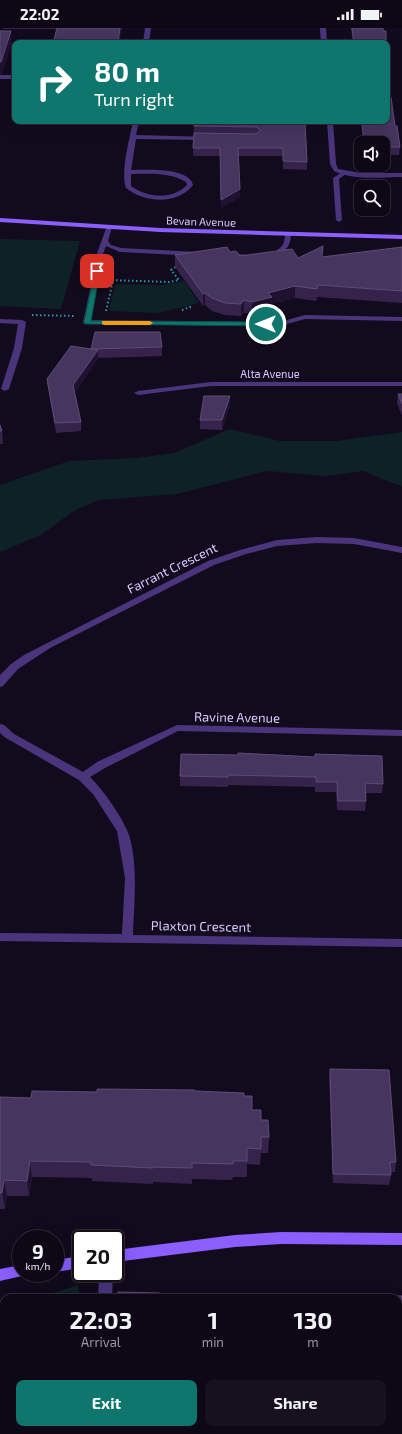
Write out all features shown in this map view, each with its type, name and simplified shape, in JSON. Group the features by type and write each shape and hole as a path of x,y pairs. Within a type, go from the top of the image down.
{"street":[{"path":"146,40 148,28"},
{"path":"323,28 324,40"},
{"path":"0,77 12,77"},
{"path":"129,172 176,174 184,177 189,181 190,185 188,189 166,197 137,194 128,187 129,172 133,137 135,124"},
{"path":"330,124 333,164 335,169 344,173 402,175"},
{"path":"133,137 211,138"},
{"path":"339,220 336,178 344,173"},
{"name":"Bevan Avenue","path":"0,220 109,227 402,237"},
{"path":"109,227 105,242 100,247 95,267 97,271 96,280 87,322 280,324 305,318 402,319"},
{"path":"218,254 271,255 278,253 283,249 287,243 288,234"},
{"path":"105,242 109,246 120,250 203,254"},
{"path":"0,321 22,322 18,348 5,389"},
{"name":"Alta Avenue","path":"138,393 211,384 402,384"},
{"name":"Farrant Crescent","path":"0,684 3,677 26,658 47,646 211,563 243,552 277,543 317,540 354,541 402,550"},
{"path":"0,727 10,736 83,778 97,791 122,831 130,878 127,939"},
{"name":"Ravine Avenue","path":"83,778 101,765 177,728 402,733"},
{"name":"Plaxton Crescent","path":"0,937 402,943"},
{"path":"124,1255 236,1241 281,1238 402,1239"},
{"path":"0,1275 12,1273"},
{"path":"105,1294 106,1282"}],"path":[{"path":"96,280 169,282"},
{"path":"105,315 113,281"},
{"path":"30,315 74,316"}],"shaded area":[{"path":"0,239 80,241 61,309 0,306"},
{"path":"184,281 199,303 158,313 109,311 115,284 162,285"},
{"path":"230,429 280,441 336,441 402,432 402,486 363,471 325,476 267,471 177,494 98,500 74,511 41,535 0,552 0,485 69,461 137,458 174,453"},
{"path":"78,1285 79,1294 49,1294"}],"building":[{"path":"57,28 120,28 118,40 54,40"},
{"path":"352,28 383,28 383,31 386,31 386,40 354,40"},
{"path":"0,31 11,31 1,62 0,62"},
{"path":"390,97 395,126 397,126 400,147 390,147 390,136 363,136 362,124 390,124"},
{"path":"194,124 305,124 307,162 283,161 283,148 238,148 240,189 221,200 220,148 193,148 194,133 256,134 261,130 256,127 194,126"},
{"path":"323,246 322,257 402,247 402,291 318,285 317,289 295,286 268,293 272,297 252,302 244,300 241,304 225,303 212,298 205,293 203,294 175,255 227,247 230,252 236,251 240,256 292,249 298,258"},
{"path":"95,332 160,332 162,347 91,349"},
{"path":"71,346 98,350 73,385 81,422 55,423 47,379"},
{"path":"398,394 402,394 402,404"},
{"path":"204,396 230,396 222,420 200,420"},
{"path":"238,753 315,757 315,754 382,756 383,784 365,783 366,801 338,801 337,782 316,782 316,777 228,775 228,777 180,776 181,754 238,755"},
{"path":"330,1069 389,1070 396,1162 390,1162 391,1175 333,1174"},
{"path":"97,1089 195,1090 244,1093 244,1096 252,1096 252,1110 261,1110 261,1120 268,1120 269,1137 261,1137 261,1149 247,1148 247,1161 233,1161 233,1164 192,1163 192,1168 153,1168 91,1165 91,1162 30,1161 27,1181 4,1180 2,1193 0,1193 0,1097 31,1098 32,1091 97,1092"},
{"path":"118,1292 160,1294 118,1294"}],"slow traffic":[{"path":"104,323 150,323"}],"route":[{"path":"97,271 87,322 266,324"}]}
